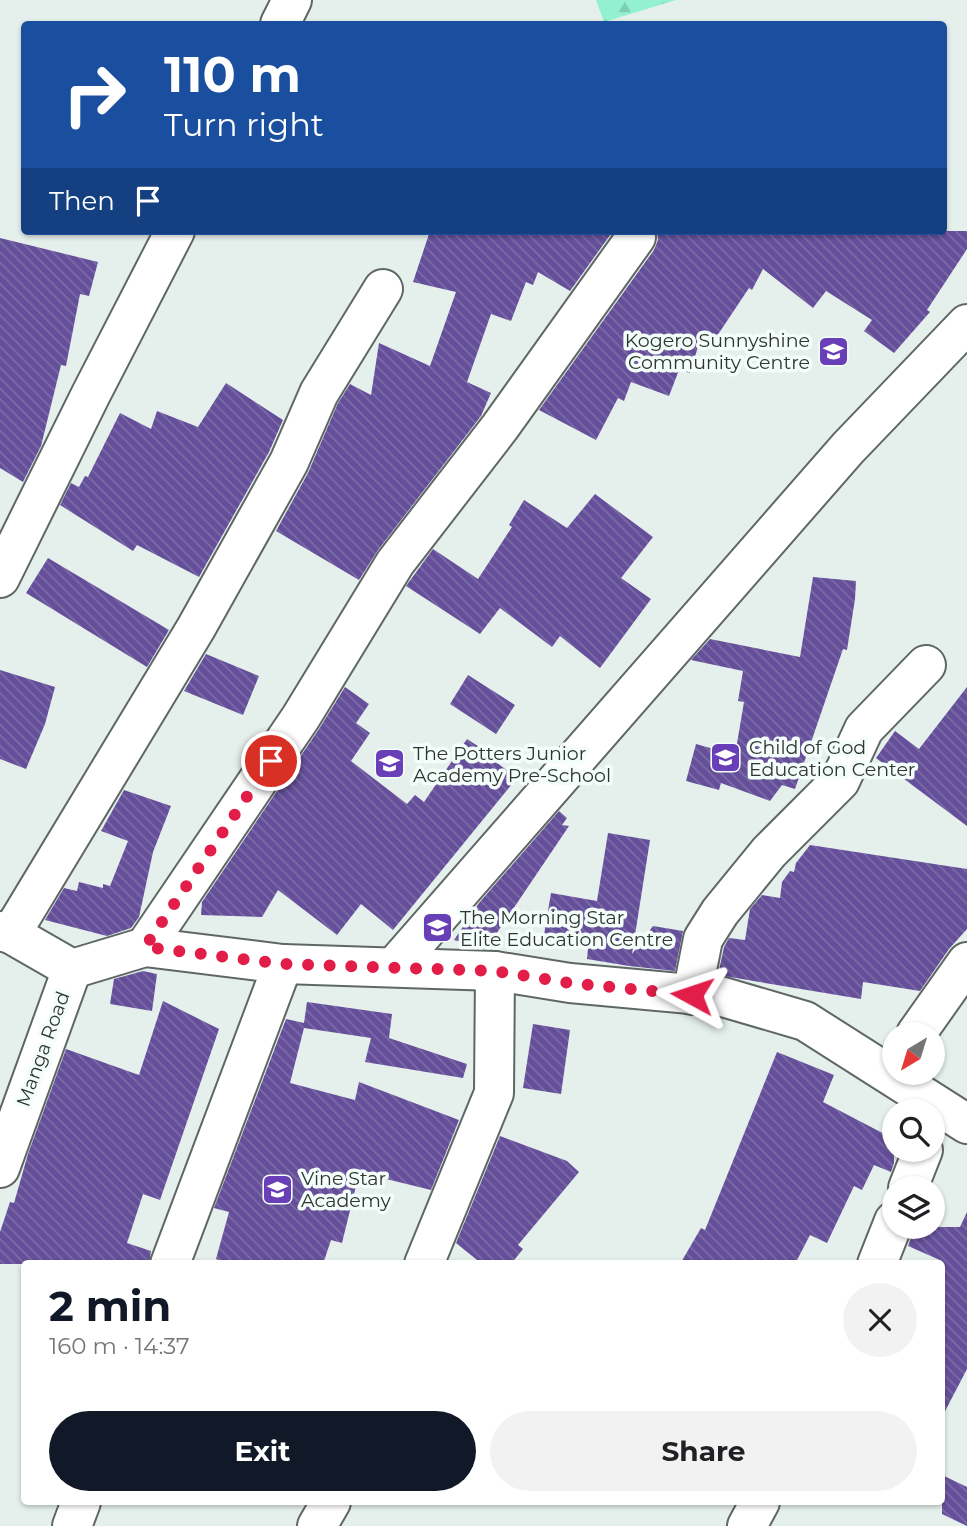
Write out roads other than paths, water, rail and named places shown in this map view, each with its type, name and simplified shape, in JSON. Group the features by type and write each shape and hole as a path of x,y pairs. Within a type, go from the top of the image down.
{"street":[{"path":"282,21 292,0"},
{"path":"0,578 173,235"},
{"path":"145,947 301,717 395,563 500,427 636,237"},
{"path":"383,289 318,393 289,462 196,628 5,932 72,969 145,947 283,964 495,971 570,983 723,997 805,1021 882,1063"},
{"path":"394,967 848,448 967,324"},
{"path":"692,995 703,939 720,912 769,852 840,780 864,729 926,665"},
{"path":"924,1022 967,961"},
{"path":"172,1260 283,964"},
{"name":"Manga Road","path":"0,1168 72,969"},
{"path":"426,1260 494,1093 495,971"},
{"path":"910,1085 947,1119"},
{"path":"879,1260 887,1239"},
{"path":"72,1526 79,1505"},
{"path":"317,1526 329,1505"},
{"path":"747,1526 758,1505"}],"place":[{"name":"Kogero Sunnyshine Community Centre","path":"833,351"},
{"name":"Child of God Education Center","path":"726,758"},
{"name":"The Potters Junior Academy Pre-School","path":"390,764"},
{"name":"The Morning Star Elite Education Centre","path":"437,928"},
{"name":"Vine Star Academy","path":"278,1189"}]}
